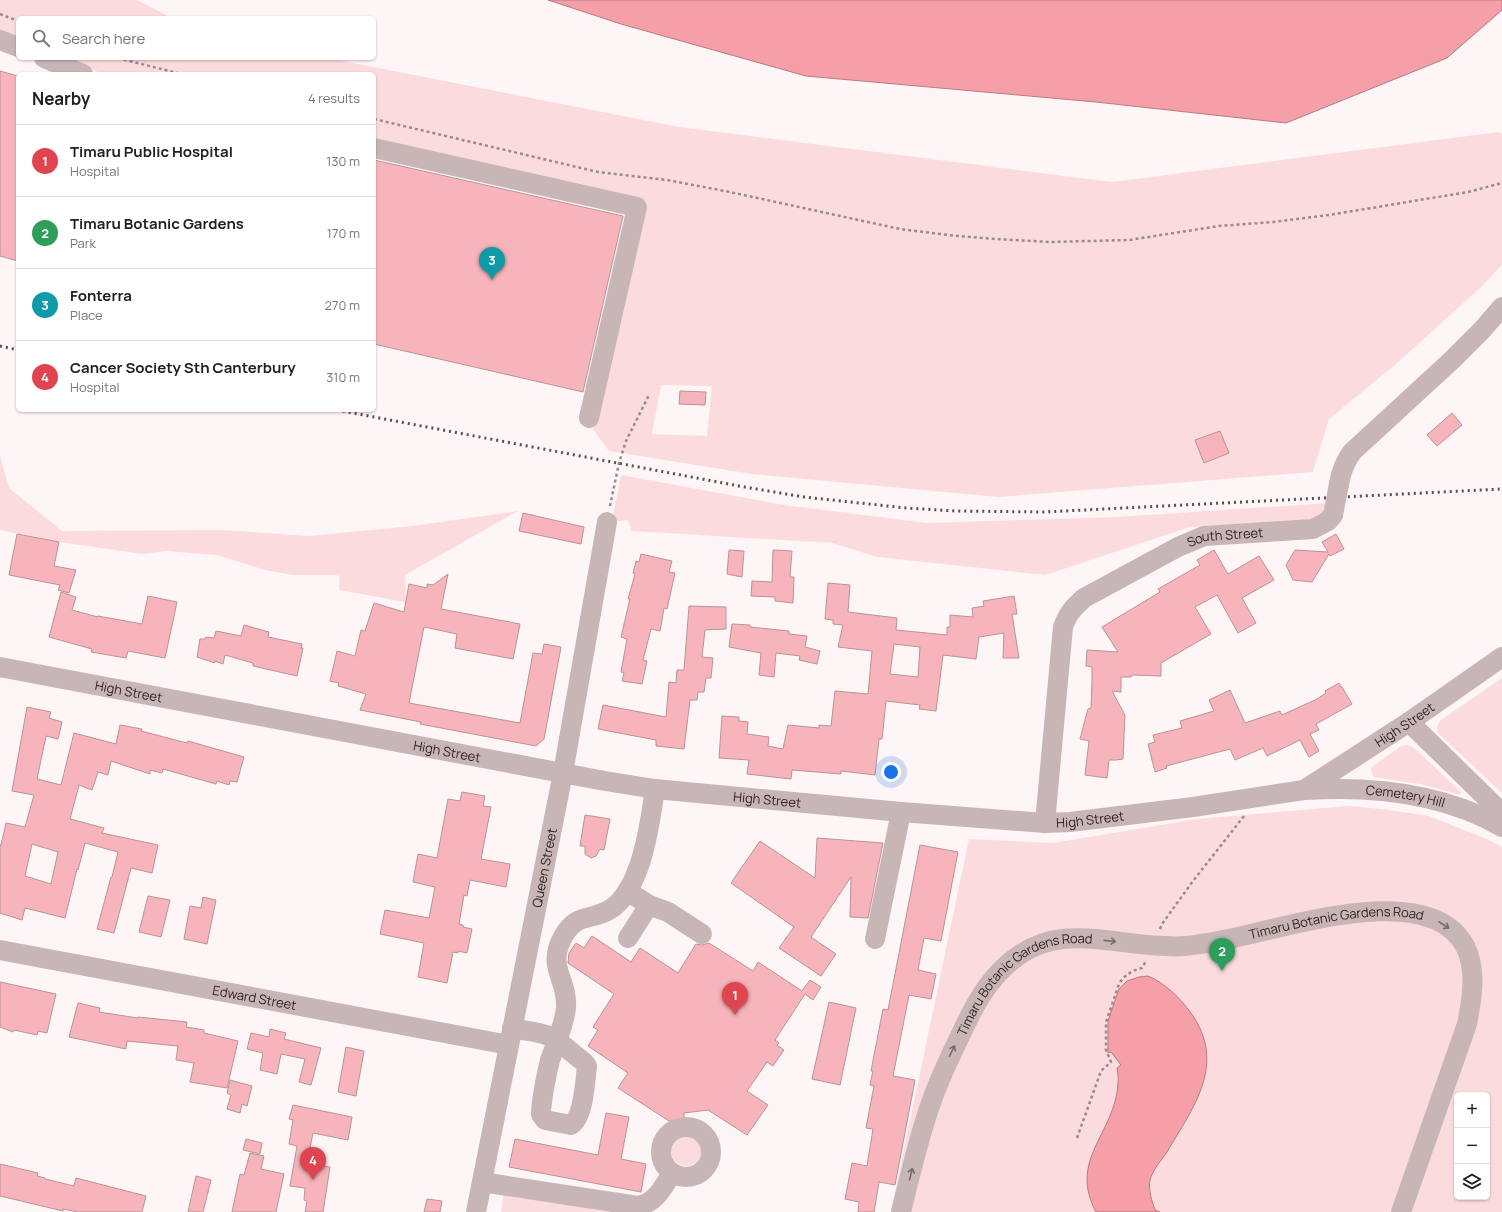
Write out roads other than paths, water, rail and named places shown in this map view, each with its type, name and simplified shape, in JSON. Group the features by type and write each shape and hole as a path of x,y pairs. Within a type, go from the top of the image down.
{"street":[{"path":"0,40 16,47"},
{"path":"49,60 78,72"},
{"path":"376,148 637,206 589,418"},
{"name":"South Street","path":"1045,823 1063,627 1068,614 1075,606 1084,598 1178,547 1194,540 1215,535 1313,529 1328,521 1333,514 1341,471 1352,452 1452,360 1482,330 1502,307"},
{"name":"Queen Street","path":"476,1212 562,772 607,522"},
{"name":"High Street","path":"0,667 605,781 655,789 901,812 1045,823 1070,822 1193,807 1304,790 1409,722 1502,657"},
{"path":"1409,722 1502,812"},
{"name":"Cemetery Hill","path":"1304,790 1341,788 1424,797 1476,814 1502,827"},
{"path":"655,789 648,833 640,865 627,891 649,905 668,912 702,934"},
{"path":"875,939 901,812"},
{"name":"Edward Street","path":"0,950 510,1037 541,1034 550,1037 557,1042 566,1009 566,992 556,968 558,949 564,935 578,919 599,915 611,909 627,891"},
{"path":"628,938 649,905"},
{"name":"Timaru Botanic Gardens Road","path":"901,1212 931,1101 953,1049 968,1018 992,980 1007,964 1020,954 1035,945 1064,938 1166,946 1208,944 1299,922 1354,913 1381,911 1418,914 1433,918 1445,926 1459,938 1465,946 1470,960 1472,973 1471,1003 1467,1024 1401,1212"},
{"path":"482,1182 638,1206 645,1205 657,1197 672,1173"}],"railway":[{"path":"0,346 16,350"},
{"path":"348,412 739,486 804,497 906,508 956,511 1044,512 1502,489"}],"place":[{"name":"Fonterra","path":"492,280"},
{"name":"Timaru Botanic Gardens","path":"1222,971"},
{"name":"Timaru Public Hospital","path":"735,1015"},
{"name":"Cancer Society Sth Canterbury","path":"313,1180"}]}
